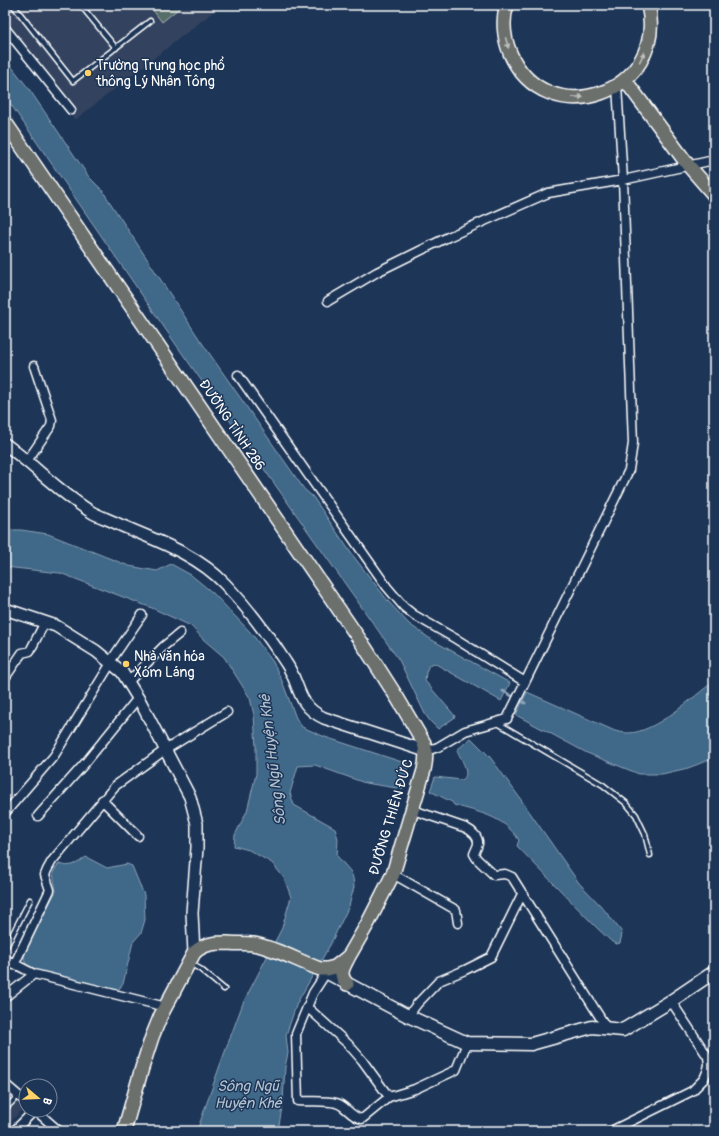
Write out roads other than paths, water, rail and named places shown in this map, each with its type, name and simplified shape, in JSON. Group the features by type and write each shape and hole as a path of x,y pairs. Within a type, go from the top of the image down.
{"main road":[{"path":"507,5 504,25 506,42 516,65 534,83 548,92 573,98 600,94 621,83 638,66 646,48 650,30 648,5"},
{"path":"621,83 714,195"},
{"name":"ĐƯỜNG TỈNH 286","path":"5,122 366,649 424,743 426,751"},
{"name":"ĐƯỜNG THIÊN ĐỨC","path":"323,971 335,967 349,956 368,923 392,874 413,810 426,761 426,751"},
{"path":"124,1131 152,1037 191,958 202,946 215,944 252,944 266,948 323,971 408,1016 467,1043 531,1044 592,1027 606,1027 623,1030 671,1001 714,972"},
{"path":"347,984 342,979 342,973 349,956"}],"street":[{"path":"5,28 70,110"},
{"path":"5,444 58,488 93,513 167,545 194,559 224,583 253,615 277,648 290,668 304,702 314,714 426,751 438,747 465,731 506,719 629,470 633,443 623,180 621,83"},
{"path":"328,301 391,265 448,237 548,192 623,180 714,160"},
{"path":"27,461 51,426 52,420 34,366"},
{"path":"238,375 387,586 404,607 414,615 456,639 523,685"},
{"path":"5,609 56,626 96,651 122,672 138,698 190,797 197,824 191,958"},
{"path":"6,812 54,756 142,615"},
{"path":"5,678 22,653 30,651 45,622"},
{"path":"128,682 164,646 180,633"},
{"path":"38,816 86,762 138,698"},
{"path":"14,965 50,890 45,875 47,870 102,800 115,786 165,750 227,712"},
{"path":"102,800 138,836"},
{"path":"413,810 471,830 475,835 478,845 474,854 476,859 494,875 505,874 512,877 606,1027"},
{"path":"392,874 456,910 458,924"},
{"path":"408,1016 417,1004 439,981 491,957 522,894"},
{"path":"5,959 34,974 166,1007"},
{"path":"323,971 296,1034 298,1101 337,1103 349,1113 362,1119 390,1097 456,1070 467,1043"},
{"path":"5,997 34,974"},
{"path":"611,1131 692,1091 704,1079 709,1065 708,1057 671,1001"},
{"path":"307,1007 348,1044 390,1097"},
{"path":"5,1084 18,1095"},
{"path":"14,1131 27,1118"},
{"path":"44,1118 59,1131"}],"lane":[{"path":"14,5 73,81 150,22"},
{"path":"84,8 116,48"},
{"path":"496,722 603,785 626,803 636,815 645,834 650,855"},
{"path":"5,949 30,900"},
{"path":"5,935 11,938"},
{"path":"191,958 200,969 224,989"},
{"path":"5,1109 18,1097"}],"water":[{"path":"5,58 29,89 89,177 102,190 200,340 304,489 313,497 351,553 388,601 409,624 432,640 510,683 501,701 434,663 429,665 426,672 425,681 455,716 438,729 430,721 425,714 399,660 177,346 5,96"},
{"name":"Sông Ngũ Huyện Khê","path":"5,530 21,530 48,534 129,566 157,571 171,564 191,575 213,593 252,634 273,662 296,718 302,727 325,737 408,764 403,789 365,783 315,765 298,766 290,793 294,805 335,828 338,839 337,856 351,872 354,887 349,906 330,945 297,1003 286,1035 288,1053 278,1131 197,1131 243,1003 282,928 291,897 284,878 272,863 249,850 234,846 235,835 247,811 256,774 254,715 250,698 224,657 204,640 191,626 152,608 60,573 5,567"},
{"path":"714,681 714,758 688,768 662,774 639,774 587,753 516,715 527,692 615,731 628,733 639,731 662,721"},
{"path":"471,738 490,757 579,883 602,907 621,931 622,934 620,943 617,944 612,942 597,928 517,846 519,840 505,825 490,816 454,805 452,802 430,791 435,777 462,780 465,777 466,770 457,750"},
{"path":"86,857 107,868 127,864 132,866 144,895 145,920 141,933 133,942 123,984 119,989 114,991 33,970 24,960 27,947 56,891 53,873 57,866 59,864 67,866 73,865"}],"waterway":[{"path":"503,691 525,703"}],"place":[{"name":"Trường Trung học phổ thông Lý Nhân Tông","path":"88,73"},
{"name":"Nhà văn hóa Xóm Láng","path":"126,664"}]}
